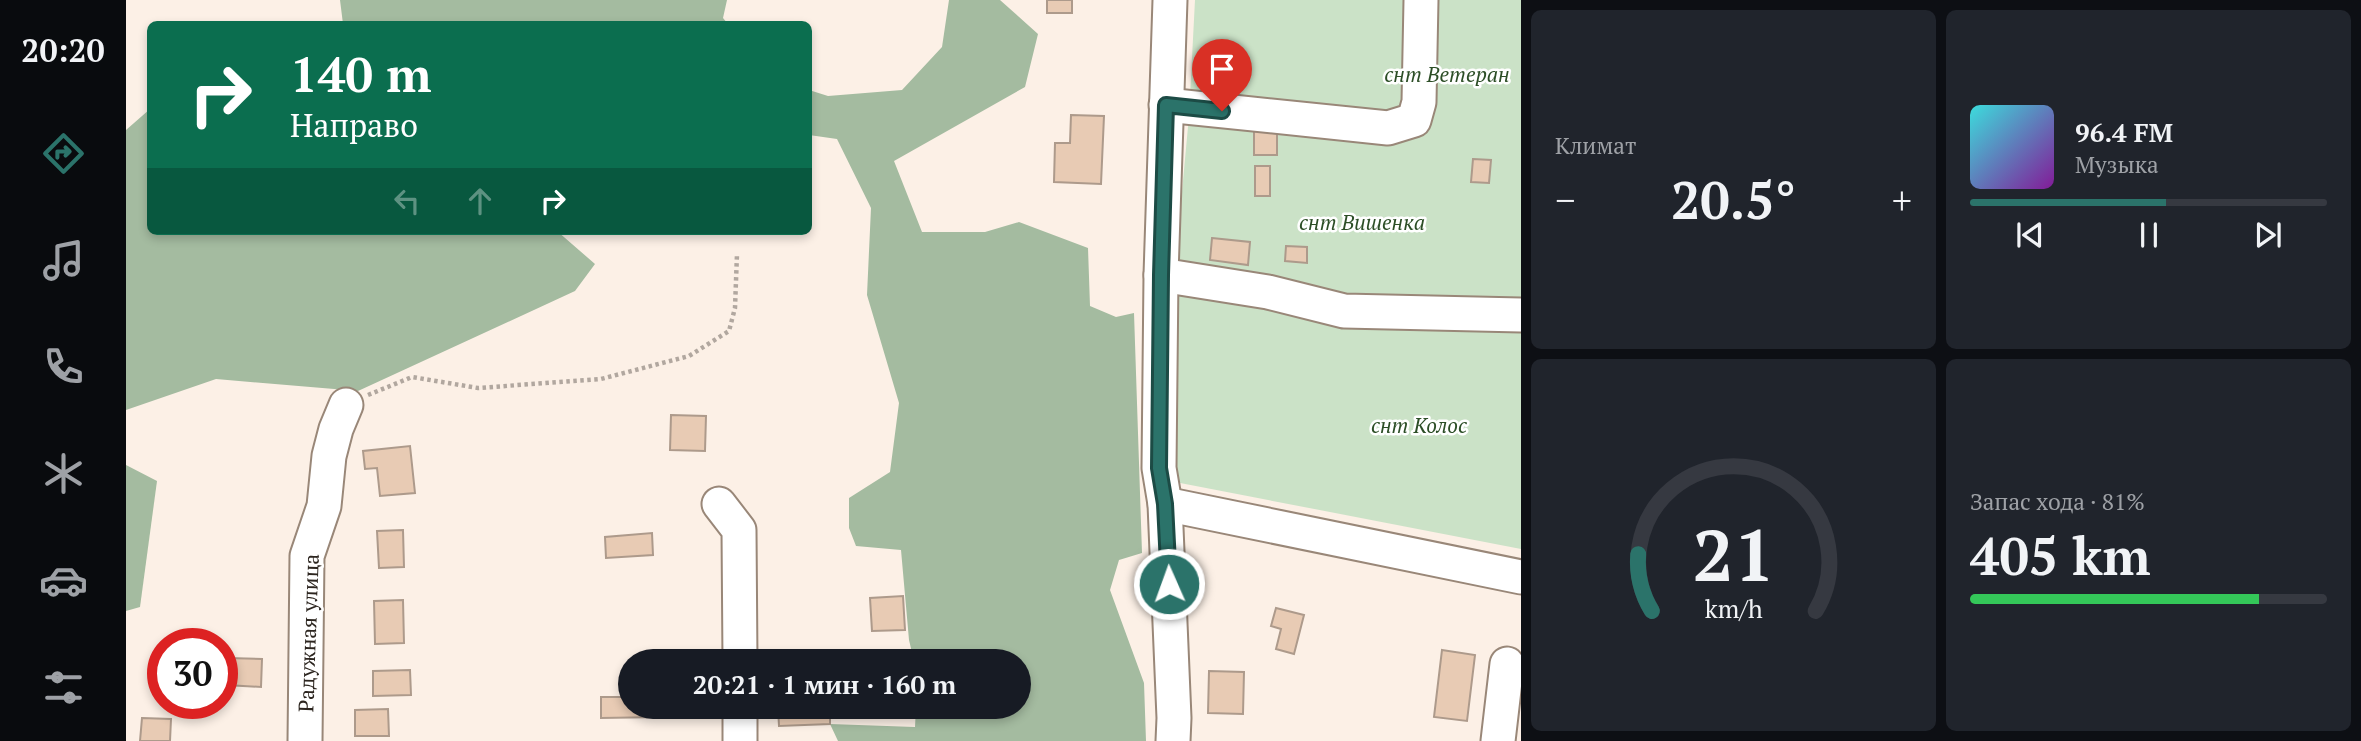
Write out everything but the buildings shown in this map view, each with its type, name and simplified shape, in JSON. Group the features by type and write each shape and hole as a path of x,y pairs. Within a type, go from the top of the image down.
{"street":[{"path":"1170,0 1161,275 1159,468 1165,504 1173,741"},
{"path":"1166,105 1388,128 1414,120 1419,102 1421,0"},
{"path":"1161,275 1268,292 1344,311 1521,315"},
{"name":"Радужная улица","path":"305,741 307,556 324,506 329,456 335,429 346,405"},
{"path":"719,504 739,530 740,649"},
{"path":"1165,504 1521,577"},
{"path":"1498,741 1507,664"},
{"path":"740,719 740,741"}],"path":[{"path":"346,405 412,377 478,388 588,380 689,356 729,331 735,308 737,254"}],"green space":[{"path":"340,0 727,0 723,18 726,21 343,21"},
{"path":"949,0 1000,0 1038,34 1025,87 894,161 922,232 985,232 1019,222 1088,248 1090,306 1116,317 1134,313 1142,553 1119,560 1110,590 1144,683 1146,741 838,741 830,724 915,727 915,719 1031,719 1031,649 911,649 901,550 856,546 849,528 849,498 890,472 899,403 867,295 871,208 837,139 812,135 812,91 828,96 902,90 942,47"},
{"path":"1195,0 1521,0 1521,310 1349,302 1175,267 1189,116"},
{"path":"147,112 147,235 562,235 595,264 575,291 358,391 216,379 126,410 126,130"},
{"name":"снт Колос","path":"1172,283 1521,324 1521,549 1175,482"},
{"path":"126,465 157,481 140,607 126,611"}],"route":[{"path":"1169,584 1165,504 1159,468 1166,105 1222,111"}],"park label":[{"name":"снт Ветеран","path":"1447,74"},
{"name":"снт Вишенка","path":"1362,222"}]}
